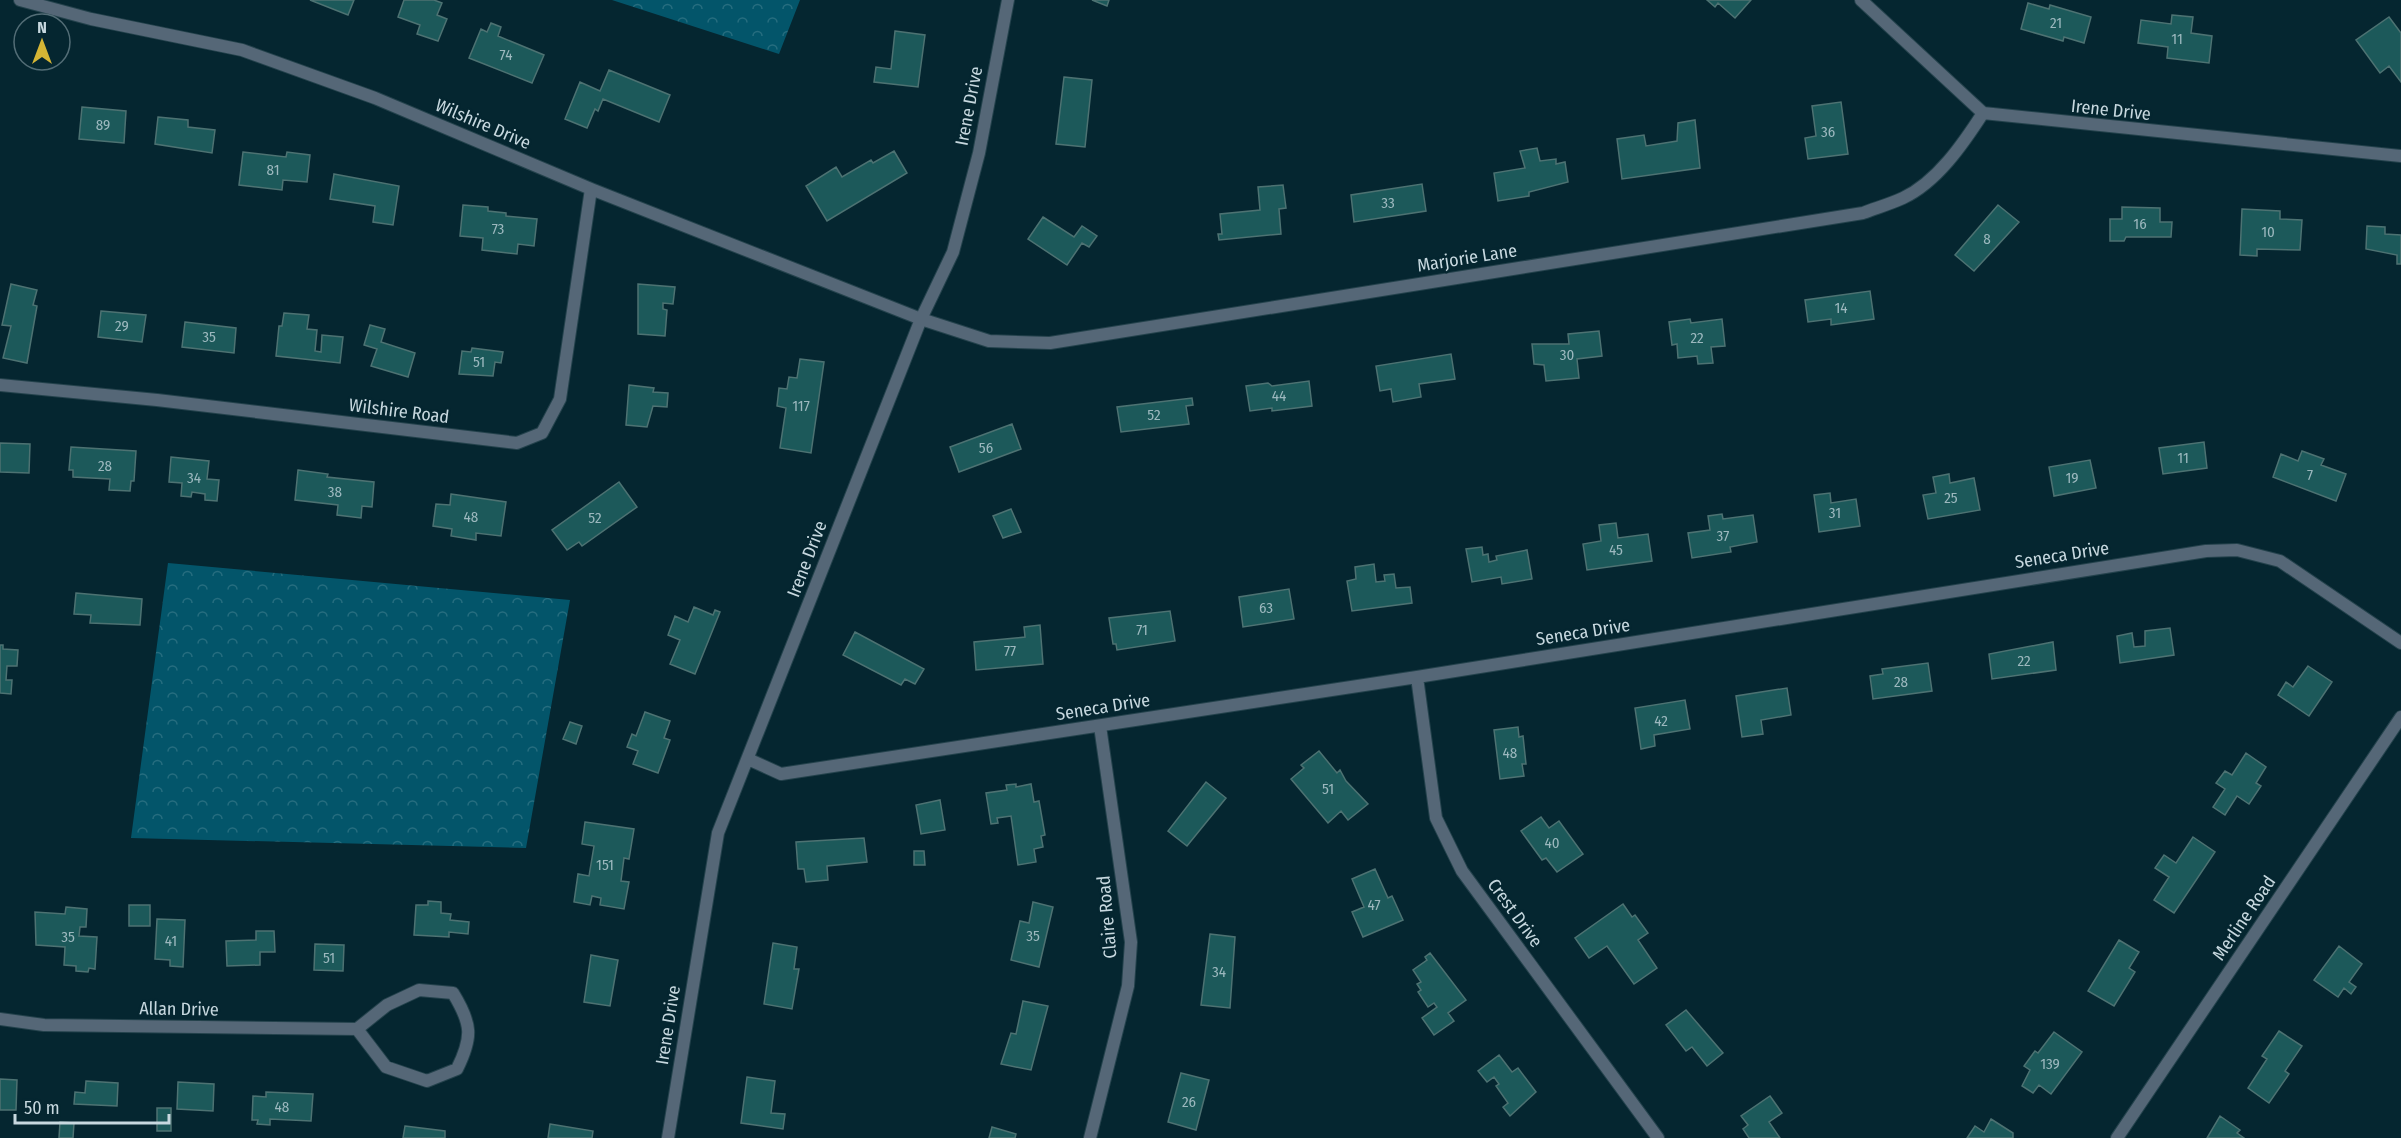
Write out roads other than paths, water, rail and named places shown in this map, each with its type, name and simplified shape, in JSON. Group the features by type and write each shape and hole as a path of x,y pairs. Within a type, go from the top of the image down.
{"street":[{"name":"Wilshire Drive","path":"20,0 91,19 242,50 375,98 591,189 921,320"},
{"name":"Irene Drive","path":"668,1138 718,833 921,320 953,252 979,153 1008,0"},
{"path":"1861,0 1983,113"},
{"name":"Irene Drive","path":"1983,113 2401,156"},
{"name":"Marjorie Lane","path":"921,320 990,341 1050,343 1863,213 1904,198 1931,178 1964,143 1983,113"},
{"name":"Wilshire Road","path":"0,385 157,400 516,444 542,433 560,399 591,189"},
{"name":"Seneca Drive","path":"748,759 781,774 1418,677 2153,558 2237,550 2280,561 2401,643"},
{"name":"Crest Drive","path":"1418,677 1436,818 1462,871 1658,1138"},
{"name":"Merline Road","path":"2116,1138 2401,717"},
{"name":"Claire Road","path":"1090,1138 1128,986 1131,942 1100,726"},
{"path":"419,990 453,993 467,1016 469,1044 458,1070 427,1081 386,1067 357,1029 387,1005 419,990"},
{"name":"Allan Drive","path":"0,1019 44,1025 357,1029"}]}
